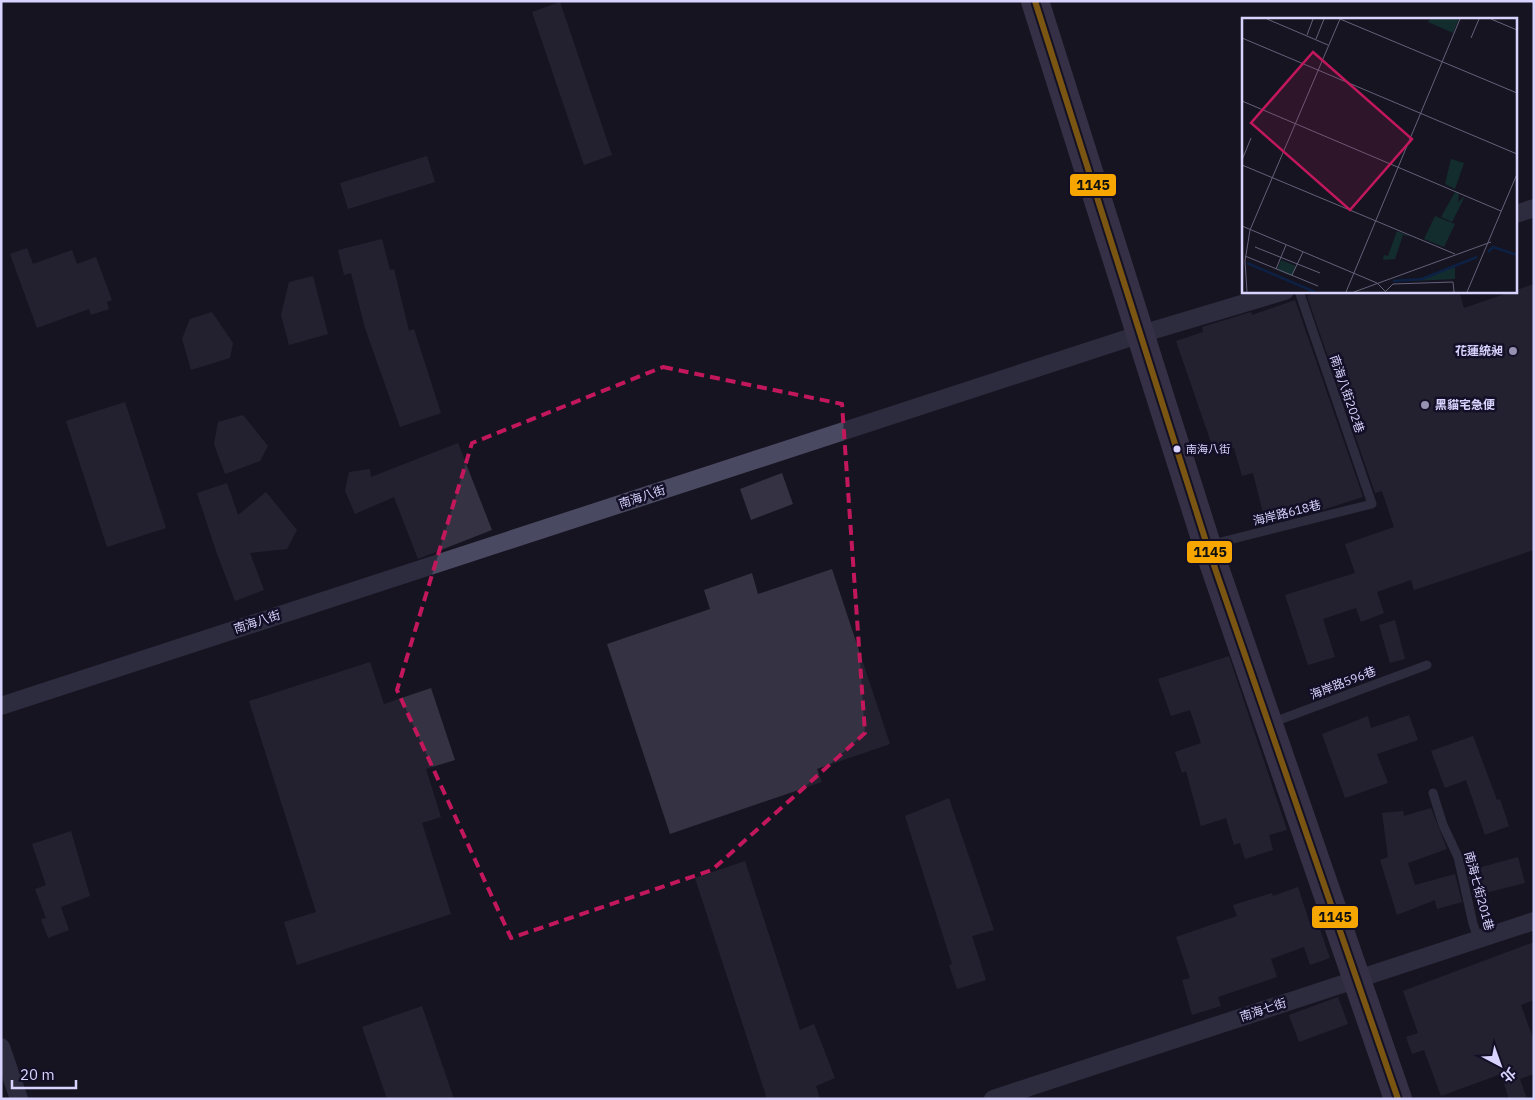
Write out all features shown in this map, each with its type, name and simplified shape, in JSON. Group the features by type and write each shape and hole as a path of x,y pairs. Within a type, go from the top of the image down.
{"main road":[{"path":"1035,1 1207,546 1398,1099"}],"street":[{"path":"1518,213 1534,208"},
{"name":"南海八街","path":"1,706 1141,334 1282,292"},
{"name":"南海七街","path":"993,1099 1534,921"},
{"path":"1,1047 20,1099"}],"lane":[{"name":"南海八街202巷","path":"1299,292 1372,504"},
{"name":"海岸路618巷","path":"1207,546 1372,504"},
{"name":"海岸路596巷","path":"1268,724 1427,665"},
{"name":"南海七街201巷","path":"1433,793 1443,825 1458,857 1473,924 1479,940"}],"highlighted area":[{"path":"663,367 842,404 865,733 712,870 511,938 397,690 472,443"}],"building":[{"path":"560,2 612,155 584,165 532,12"},
{"path":"427,156 435,182 348,209 340,183"},
{"path":"382,239 390,270 394,269 409,331 414,329 441,413 400,427 365,328 351,273 344,275 338,250"},
{"path":"27,248 33,264 72,250 77,264 96,257 112,300 107,302 109,309 91,315 89,309 37,328 10,254"},
{"path":"313,276 328,334 289,345 281,315 289,282"},
{"name":"黑貓宅急便","path":"1534,284 1534,550 1414,590 1411,580 1377,592 1384,613 1361,622 1356,608 1323,619 1335,657 1308,665 1285,595 1355,573 1345,544 1394,527 1382,491 1375,493 1307,296 1317,292 1459,292 1464,308 1511,292 1518,292 1518,289"},
{"path":"1295,300 1363,497 1322,510 1318,499 1263,513 1253,473 1242,476 1234,448 1215,454 1176,341 1203,332 1202,327 1251,312 1252,315"},
{"path":"212,312 233,343 230,358 191,370 182,339 190,319"},
{"path":"125,402 166,528 107,547 66,421"},
{"path":"243,415 268,446 260,461 225,474 214,444 218,422"},
{"path":"458,443 492,530 418,559 394,497 355,514 345,491 349,472 370,469 371,477"},
{"path":"782,473 793,504 751,520 740,489"},
{"path":"227,483 238,515 266,492 297,530 287,549 250,553 264,590 235,601 197,493"},
{"path":"832,569 890,744 817,769 822,782 670,834 607,644 710,609 704,590 752,573 758,594"},
{"path":"1395,620 1405,659 1390,663 1379,625"},
{"path":"1229,656 1287,830 1269,835 1273,850 1245,859 1240,843 1234,845 1226,818 1201,826 1186,771 1182,773 1175,752 1201,743 1190,710 1171,716 1158,679"},
{"path":"370,662 384,704 431,688 455,760 426,769 441,817 422,823 451,914 297,965 284,922 316,912 249,701"},
{"path":"1409,715 1418,740 1377,754 1388,783 1345,798 1322,734 1368,716 1371,728"},
{"path":"1473,736 1497,800 1500,799 1509,826 1485,835 1466,780 1445,788 1431,751"},
{"path":"949,798 994,930 972,936 986,980 957,989 949,965 952,964 905,816"},
{"path":"1431,808 1447,849 1408,863 1415,885 1455,874 1462,902 1437,909 1435,900 1397,915 1380,860 1388,857 1382,813 1403,811 1404,816"},
{"path":"71,831 90,896 61,907 69,930 48,938 41,919 46,918 35,889 46,885 32,844"},
{"path":"1518,857 1525,883 1473,896 1467,871"},
{"path":"745,861 800,1030 814,1024 835,1078 816,1086 820,1099 767,1099 695,878"},
{"path":"1298,887 1310,924 1317,921 1330,958 1310,965 1304,947 1271,959 1277,977 1218,997 1221,1006 1192,1015 1182,980 1190,978 1176,937 1237,916 1233,905 1272,893 1273,896"},
{"path":"1534,942 1534,1000 1521,1005 1534,1041 1534,1074 1520,1079 1527,1099 1509,1099 1501,1074 1441,1096 1424,1050 1412,1054 1406,1037 1418,1033 1403,991"},
{"path":"1338,997 1348,1024 1299,1042 1289,1015"},
{"path":"422,1006 454,1099 387,1099 362,1027"}],"transit line":[{"name":"1145","path":"1035,1 1207,545 1398,1099"}],"place":[{"name":"花蓮統昶","path":"1513,351"},
{"name":"黑貓宅急便","path":"1425,405"},
{"name":"南海八街","path":"1177,449"}]}
